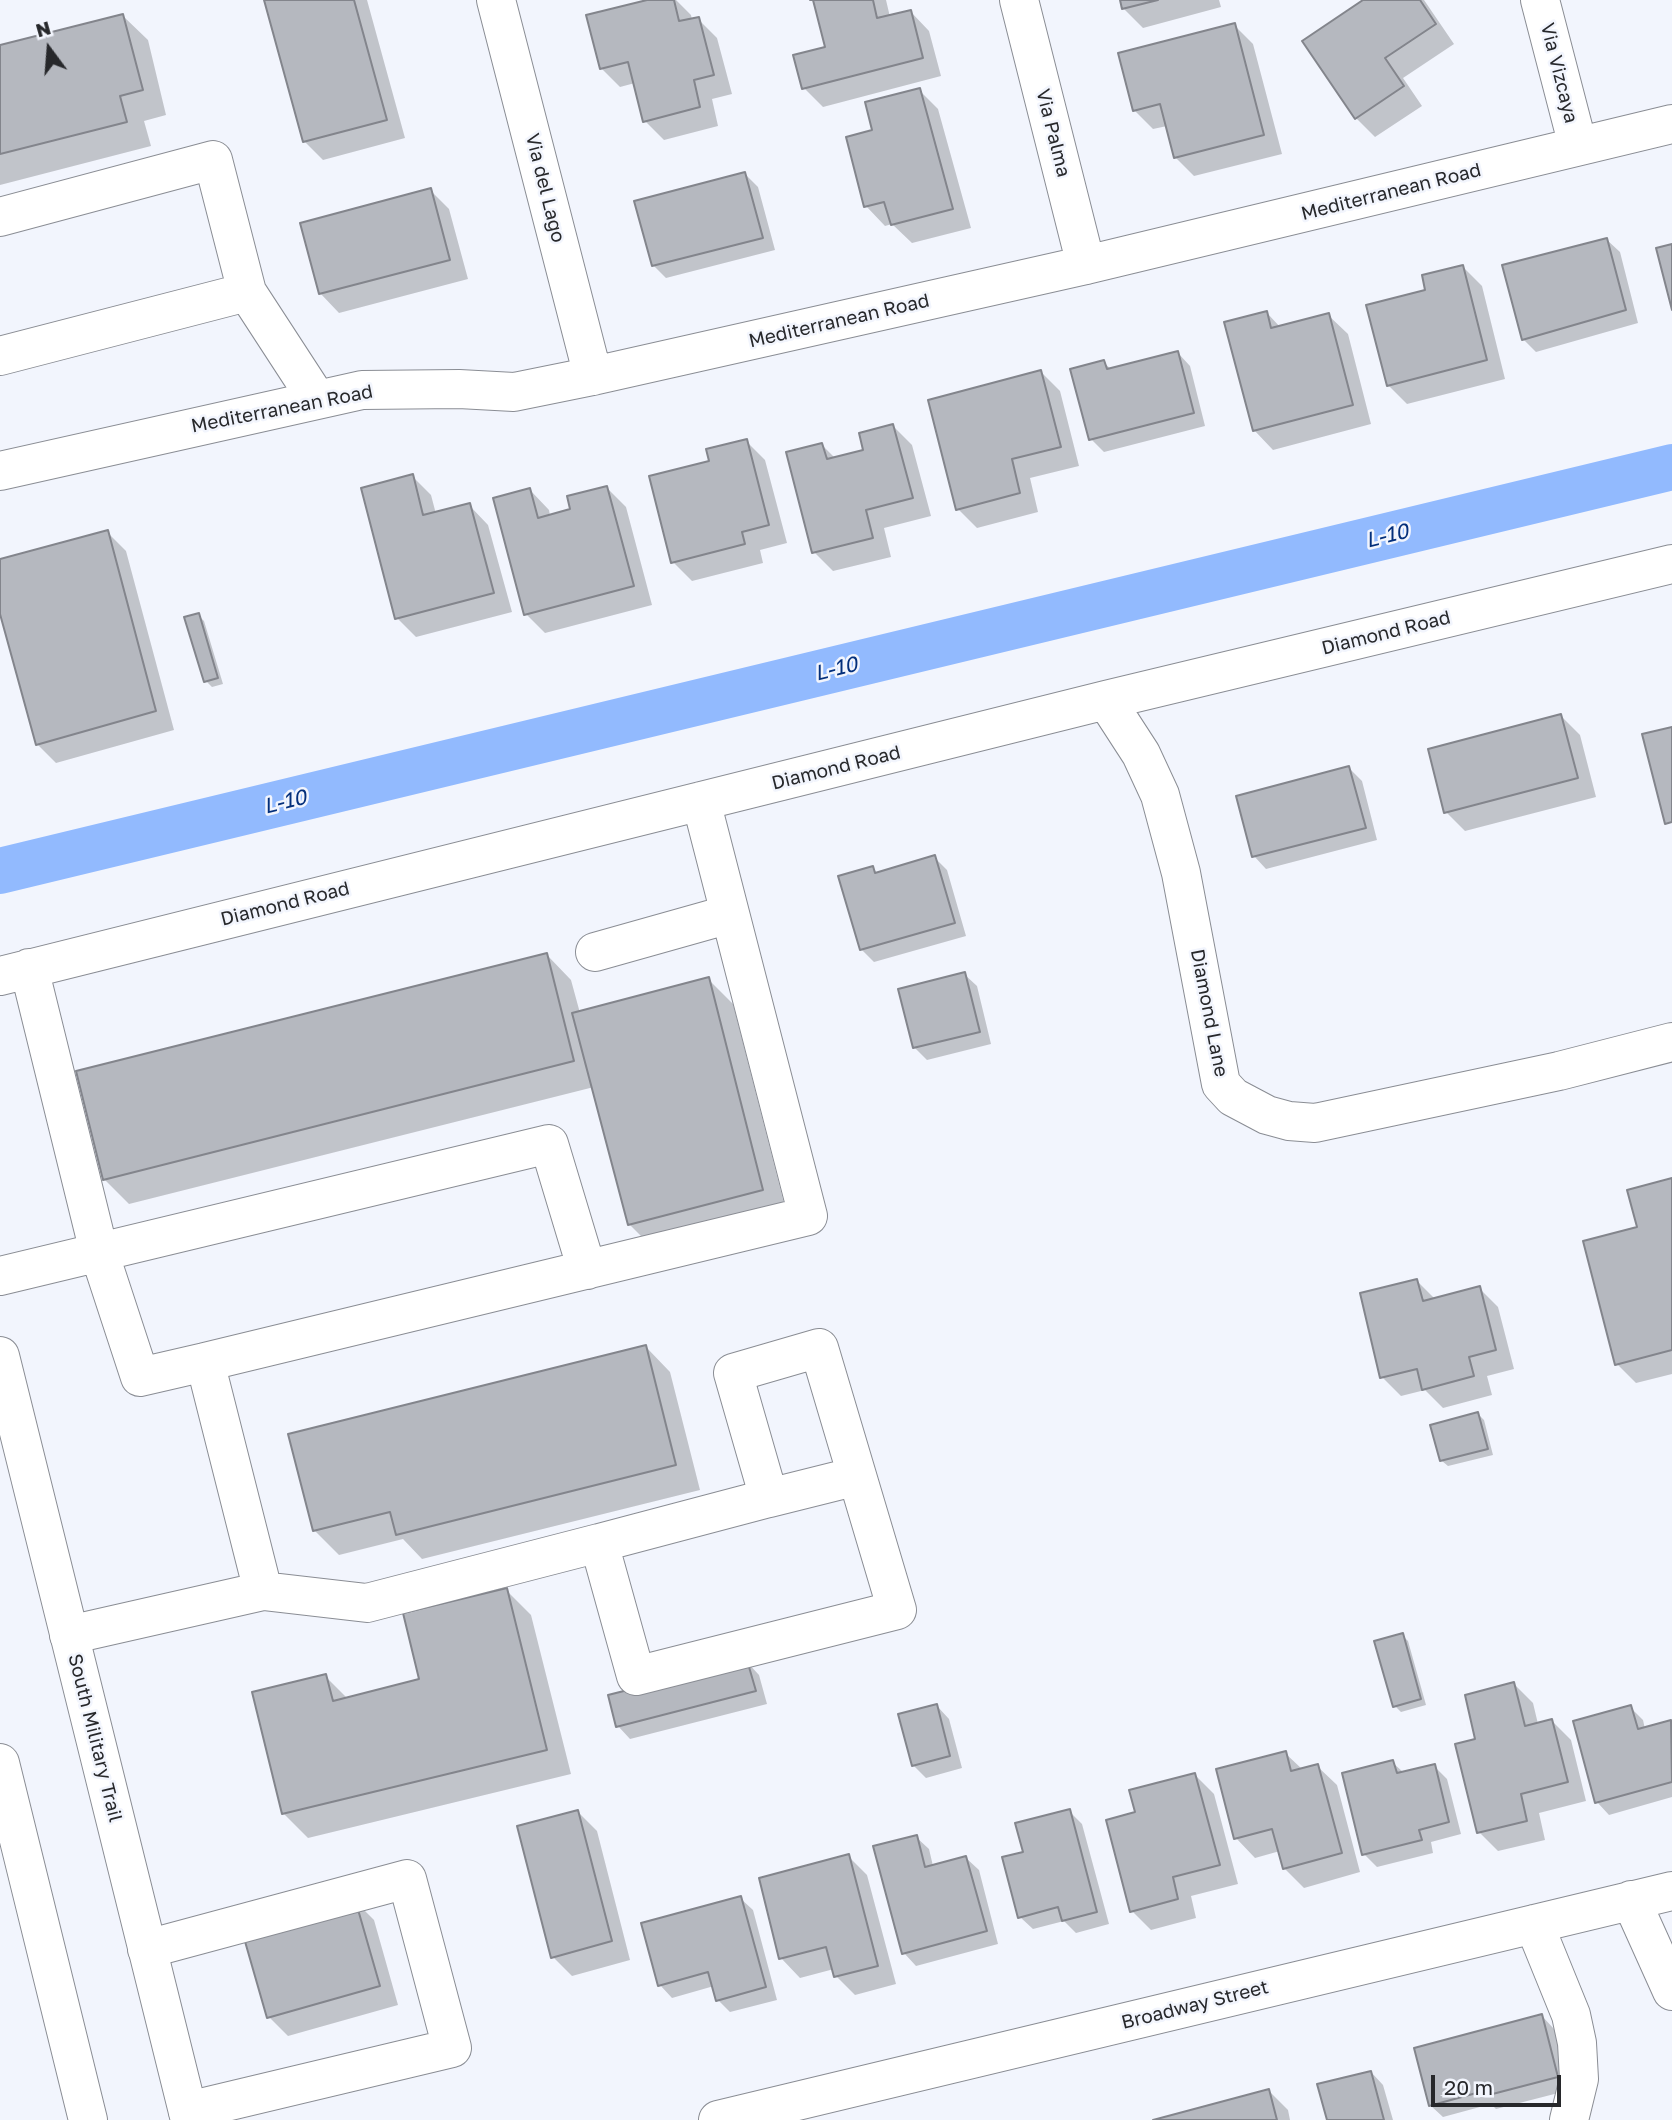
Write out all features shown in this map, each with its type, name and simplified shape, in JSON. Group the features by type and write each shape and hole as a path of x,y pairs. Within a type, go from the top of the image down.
{"street":[{"name":"Via del Lago","path":"496,0 593,376"},
{"name":"Via Palma","path":"1019,0 1086,265"},
{"name":"Via Vizcaya","path":"1540,0 1578,146"},
{"name":"Mediterranean Road","path":"0,471 316,398 362,390 459,388 514,392 593,376 1086,265 1672,124"},
{"path":"0,217 213,160 247,292 316,398"},
{"path":"0,356 247,292"},
{"name":"Diamond Road","path":"15,972 1106,700 1672,564"},
{"name":"Diamond Lane","path":"1106,700 1141,754 1160,795 1181,873 1221,1084 1233,1097 1267,1115 1315,1123 1559,1071 1672,1042"},
{"path":"15,972 99,1252 141,1377 808,1216 701,801"},
{"path":"595,953 730,914"},
{"path":"0,1276 549,1144 587,1270"},
{"path":"599,1543 636,1676 897,1610 819,1348 733,1373 768,1498"},
{"name":"South Military Trail","path":"0,1356 189,2115"},
{"path":"205,1362 263,1591"},
{"path":"69,1635 263,1591 367,1603 857,1476"},
{"path":"0,1763 88,2120"},
{"path":"147,1949 407,1880 452,2048 189,2115"},
{"name":"Broadway Street","path":"718,2120 774,2113 1672,1891"},
{"path":"1631,1900 1672,1991"},
{"path":"1534,1924 1571,2015 1577,2043 1580,2079 1569,2120"}],"building":[{"path":"264,0 354,0 387,120 303,142"},
{"path":"647,0 674,0 679,21 699,17 714,75 694,80 700,107 643,122 628,62 600,69 586,15"},
{"path":"813,0 873,0 877,18 911,10 923,58 802,89 793,55 825,47"},
{"path":"1120,0 1158,0 1122,9"},
{"path":"1363,0 1420,0 1436,24 1385,58 1404,86 1355,119 1302,41"},
{"path":"123,14 143,90 120,96 127,122 0,154 0,45"},
{"path":"1235,23 1264,135 1174,158 1160,104 1133,111 1118,53"},
{"path":"920,88 953,209 891,225 884,202 864,207 846,137 872,130 865,102"},
{"path":"745,172 763,238 652,266 634,201"},
{"path":"431,188 450,260 319,294 300,223"},
{"path":"1607,238 1626,310 1522,340 1502,265"},
{"path":"1672,244 1672,310 1656,248"},
{"path":"1463,265 1487,360 1387,386 1366,305 1425,290 1422,275"},
{"path":"1267,311 1271,328 1329,313 1353,405 1253,431 1224,322"},
{"path":"1178,351 1194,413 1089,440 1070,369 1104,360 1107,369"},
{"path":"1041,370 1061,447 1012,459 1020,493 956,510 928,400"},
{"path":"893,424 913,498 866,510 873,538 812,553 786,452 822,443 827,459 863,450 859,433"},
{"path":"747,439 769,525 742,532 745,544 671,563 649,476 709,461 706,449"},
{"path":"413,474 423,515 470,503 494,593 395,619 361,488"},
{"path":"607,486 634,586 524,615 493,498 530,488 538,518 570,509 567,496"},
{"path":"108,530 156,711 36,745 0,614 0,559"},
{"path":"199,613 218,678 204,682 184,617"},
{"path":"1561,714 1578,778 1444,813 1428,749"},
{"path":"1672,727 1672,822 1665,824 1642,734"},
{"path":"1349,766 1366,828 1252,857 1236,796"},
{"path":"935,855 955,923 860,950 838,876 873,866 875,873"},
{"path":"547,953 574,1061 103,1180 76,1071"},
{"path":"965,972 980,1032 913,1048 898,989"},
{"path":"709,977 763,1190 628,1225 572,1013"},
{"path":"1672,1178 1672,1350 1615,1365 1583,1241 1637,1227 1627,1190"},
{"path":"1417,1279 1423,1301 1480,1286 1496,1350 1469,1357 1474,1376 1422,1390 1417,1369 1380,1378 1360,1293"},
{"path":"646,1345 676,1465 396,1535 390,1512 313,1531 288,1434"},
{"path":"1478,1412 1488,1449 1440,1461 1430,1425"},
{"path":"507,1588 547,1750 282,1814 252,1692 326,1674 333,1701 419,1679 403,1613"},
{"path":"1403,1633 1421,1699 1393,1707 1374,1641"},
{"path":"747,1660 756,1691 616,1727 608,1695"},
{"path":"1514,1682 1525,1726 1552,1719 1568,1782 1521,1794 1527,1821 1477,1833 1455,1744 1475,1739 1465,1695"},
{"path":"937,1704 950,1756 912,1766 898,1714"},
{"path":"1631,1705 1638,1729 1671,1720 1672,1782 1595,1803 1573,1721"},
{"path":"1286,1751 1291,1771 1318,1764 1342,1853 1283,1869 1272,1829 1234,1839 1216,1769"},
{"path":"1393,1760 1397,1773 1435,1764 1449,1822 1419,1830 1422,1840 1362,1855 1342,1773"},
{"path":"1195,1773 1220,1865 1173,1877 1178,1899 1130,1912 1106,1820 1135,1812 1129,1790"},
{"path":"1070,1809 1097,1912 1062,1921 1058,1907 1018,1918 1002,1857 1023,1852 1015,1823"},
{"path":"578,1810 612,1941 551,1958 517,1826"},
{"path":"917,1835 925,1867 966,1856 987,1931 902,1954 873,1846"},
{"path":"849,1854 878,1966 834,1977 826,1947 779,1959 759,1878"},
{"path":"741,1896 766,1987 716,2001 708,1972 658,1986 641,1923"},
{"path":"355,1899 380,1986 267,2018 242,1931"},
{"path":"1542,2014 1558,2077 1481,2097 1480,2092 1429,2106 1414,2048"},
{"path":"1371,2071 1384,2120 1327,2120 1317,2084"},
{"path":"1269,2089 1277,2120 1153,2120"}],"waterway":[{"name":"L-10","path":"0,871 1672,467"}]}
